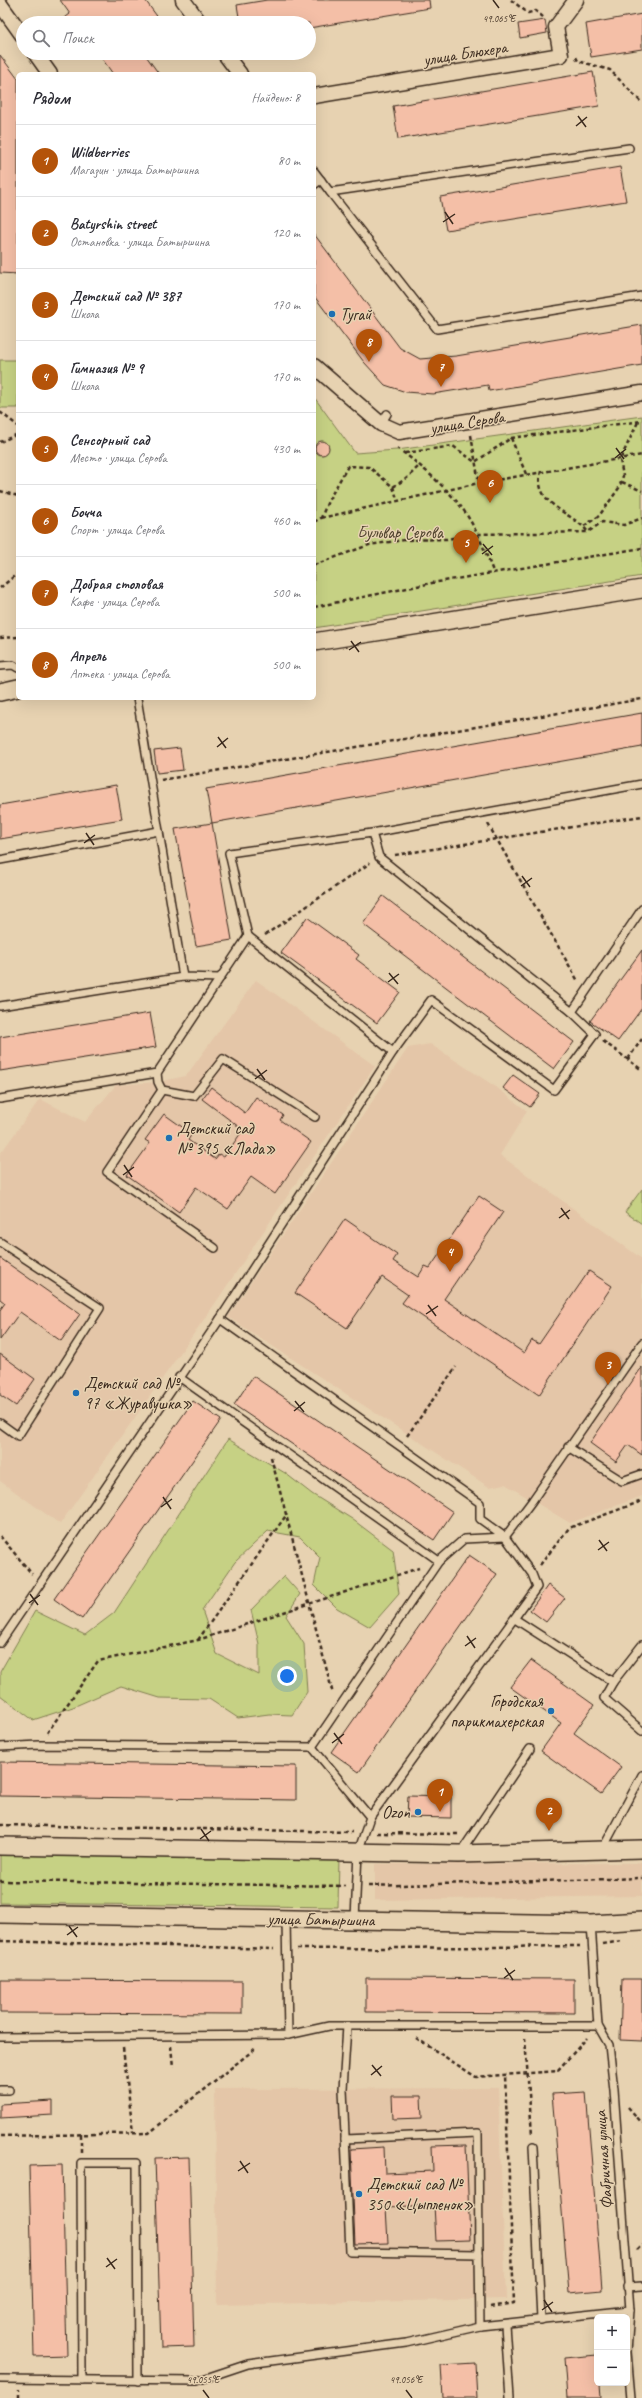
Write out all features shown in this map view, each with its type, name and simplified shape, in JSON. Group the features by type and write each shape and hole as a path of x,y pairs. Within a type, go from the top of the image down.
{"street":[{"path":"183,0 195,16"},
{"path":"556,27 576,0"},
{"path":"0,4 16,26"},
{"name":"улица Блюхера","path":"316,96 561,55 556,27"},
{"path":"40,60 49,72"},
{"path":"229,60 238,72"},
{"name":"улица Серова","path":"316,368 399,432 469,422 642,393"},
{"path":"316,642 642,589"},
{"path":"0,692 16,688"},
{"path":"0,1846 459,1854 642,1849"},
{"name":"улица Батыршина","path":"0,1914 591,1924 642,1921"}],"lane":[{"path":"330,192 629,148"},
{"path":"316,174 437,329 642,296"},
{"path":"316,184 321,180"},
{"path":"0,666 13,665 16,667"},
{"path":"137,700 183,976"},
{"path":"393,1052 248,936 229,853 372,833 642,784"},
{"path":"0,860 159,830"},
{"path":"0,1643 220,1319 393,1052 431,1000 554,1090 595,1034 572,1012 379,857 372,833"},
{"path":"572,1012 642,910"},
{"path":"162,1090 158,1082 157,1073 248,936"},
{"path":"0,1006 183,976 220,978"},
{"path":"162,1090 194,1096 223,1059 315,1117"},
{"path":"0,1099 157,1073"},
{"path":"162,1090 107,1172 215,1248"},
{"path":"0,1242 100,1308 18,1436 0,1422"},
{"path":"220,1319 480,1503 480,1519 505,1537 532,1574 537,1586 515,1619 370,1817 358,1852 355,1919"},
{"path":"505,1537 532,1501 568,1447 642,1343"},
{"path":"180,1377 439,1561"},
{"path":"568,1447 622,1481 642,1474"},
{"path":"312,1747 439,1561 464,1539 505,1537"},
{"path":"515,1619 613,1682"},
{"path":"642,1645 613,1682 604,1698 642,1732"},
{"path":"0,1747 39,1745 312,1747 370,1817"},
{"path":"459,1854 530,1749"},
{"path":"602,1850 642,1775"},
{"path":"286,1918 288,2035"},
{"name":"Фабричная улица","path":"591,1924 598,2026 609,2045 630,2310 628,2352 631,2398"},
{"path":"0,2037 288,2035 329,2026 598,2026"},
{"path":"347,2026 343,2089 350,2252 479,2254"},
{"path":"0,2090 9,2090"},
{"path":"345,2139 478,2133 480,2326"},
{"path":"533,2146 541,2320"},
{"path":"82,2380 81,2163 137,2163 138,2381"},
{"path":"627,2287 642,2286"},
{"path":"0,2379 197,2381 248,2364 406,2342 480,2326 506,2325 630,2310"},
{"path":"506,2325 510,2398"}],"path":[{"path":"511,0 528,13 536,11 556,27"},
{"path":"575,55 578,61 610,70 642,103"},
{"path":"0,412 16,424"},
{"path":"475,462 511,438 640,421"},
{"path":"584,526 598,516 622,482 623,472 620,460 640,421"},
{"path":"469,422 479,483"},
{"path":"0,442 16,435"},
{"path":"511,438 526,474"},
{"path":"393,445 405,453 461,507 477,534 494,574"},
{"path":"405,453 452,446 475,462"},
{"path":"316,521 321,518 479,483 583,463 620,460 642,455"},
{"path":"321,518 328,501 348,466 368,467 394,487 398,501"},
{"path":"394,487 407,478 419,466"},
{"path":"541,471 539,477 542,490 551,505 584,526 588,532"},
{"path":"622,482 642,491"},
{"path":"0,491 16,495"},
{"path":"316,564 369,546 404,540 447,539 477,534 588,532 602,522 624,525 642,518"},
{"path":"316,607 432,583 494,574 642,548"},
{"path":"0,588 16,575"},
{"path":"0,638 16,637"},
{"path":"168,778 642,699"},
{"path":"482,813 585,993"},
{"path":"255,942 379,857 642,816"},
{"path":"595,1034 642,1070"},
{"path":"628,1059 642,1039"},
{"path":"400,1446 456,1367"},
{"path":"265,1438 287,1514 337,1710"},
{"path":"532,1574 569,1528 642,1501"},
{"path":"198,1640 287,1514"},
{"path":"0,1536 40,1583"},
{"path":"39,1745 98,1661 198,1640 439,1561"},
{"path":"0,1825 472,1834"},
{"path":"0,1881 356,1886 642,1878"},
{"path":"0,1941 287,1949 593,1946 628,1940"},
{"path":"397,2026 476,2077 557,2071 598,2026"},
{"path":"524,2027 533,2146"},
{"path":"0,2136 149,2133 272,2035"},
{"path":"121,2036 134,2133"},
{"path":"170,2036 173,2067"},
{"path":"479,2309 514,2303 505,2075"},
{"path":"81,2134 81,2163"}],"shaded area":[{"path":"256,980 375,1066 214,1305 60,1524 0,1481 0,1154 40,1099 85,1122 116,1085 158,1082 186,1076"},
{"path":"430,1044 496,1087 527,1111 500,1155 642,1259 642,1496 570,1523 505,1484 489,1487 228,1317 408,1048"},
{"path":"642,1863 642,1896 375,1900 375,1864"},
{"name":"Детский сад № 350 «Цыпленок»","path":"498,2088 506,2299 217,2305 215,2089"}],"green space":[{"path":"0,360 16,360 16,408 0,408"},
{"name":"Бульвар Серова","path":"316,400 355,453 397,450 642,416 642,576 316,628"},
{"path":"642,1189 642,1224 625,1212"},
{"path":"228,1439 285,1473 312,1494 352,1519 393,1550 399,1594 370,1627 337,1608 314,1585 320,1557 300,1537 268,1531 235,1562 202,1610 217,1654 259,1675 259,1644 251,1610 284,1576 300,1594 286,1616 304,1644 307,1692 292,1715 269,1714 238,1718 209,1699 160,1698 121,1686 73,1707 33,1720 0,1695 0,1672 35,1611 85,1635 114,1613"},
{"path":"0,1854 339,1858 338,1907 0,1903"}],"building":[{"path":"60,0 145,0 157,16 67,16 70,14"},
{"path":"267,0 429,0 430,8 316,27 316,16 239,16 237,5"},
{"path":"642,14 642,49 591,57 586,24"},
{"path":"545,20 547,33 520,38 518,24"},
{"path":"0,55 16,76 16,274 0,273"},
{"path":"103,60 149,60 158,72 112,72"},
{"path":"593,72 599,106 398,139 393,106"},
{"path":"620,167 626,201 446,230 440,197"},
{"path":"316,237 400,348 420,359 456,356 642,325 642,365 489,391 488,385 433,394 406,392 385,385 364,362 316,299"},
{"path":"322,441 328,445 329,448 327,453 322,455 317,453 317,443"},
{"path":"642,713 642,747 212,823 206,789"},
{"path":"180,748 183,770 157,773 154,751"},
{"path":"116,785 122,819 0,839 0,805"},
{"path":"212,823 232,940 196,946 175,829"},
{"path":"383,896 574,1042 554,1069 363,924"},
{"path":"307,917 359,955 356,959 400,992 377,1023 281,953"},
{"path":"642,950 642,1008 618,1041 590,1021"},
{"path":"150,1013 156,1047 0,1071 0,1037"},
{"path":"513,1075 540,1094 530,1107 503,1088"},
{"path":"211,1087 245,1113 256,1097 283,1115 280,1120 311,1142 275,1194 251,1177 228,1209 196,1187 179,1212 127,1175 150,1143 145,1140 164,1114 192,1134 188,1140 215,1159 219,1154 224,1157 243,1130 202,1099"},
{"path":"479,1196 503,1212 444,1299 524,1353 532,1340 539,1344 589,1271 612,1286 539,1395 402,1303 408,1295 382,1277 347,1328 295,1293 345,1219 397,1255 393,1261 418,1277 425,1266 430,1268"},
{"path":"0,1258 80,1314 61,1341 20,1312 0,1340 0,1310 5,1303 0,1299"},
{"path":"0,1354 35,1379 16,1406 0,1395"},
{"path":"642,1367 642,1455 628,1445 616,1462 590,1443"},
{"path":"253,1376 453,1512 434,1540 234,1405"},
{"path":"193,1401 221,1420 82,1619 54,1599"},
{"path":"469,1555 497,1574 359,1772 331,1752"},
{"path":"548,1585 565,1598 546,1622 530,1610"},
{"path":"531,1660 594,1705 574,1733 621,1767 601,1794 541,1751 561,1723 510,1687"},
{"path":"0,1762 296,1766 296,1800 0,1796"},
{"path":"408,1796 451,1797 451,1818 407,1817"},
{"path":"366,1978 574,1979 574,2013 366,2012"},
{"path":"622,1979 642,1979 642,2041 620,2040"},
{"path":"0,1980 242,1981 242,2014 0,2013"},
{"path":"586,2092 602,2290 569,2293 552,2094"},
{"path":"392,2096 421,2096 422,2118 393,2119"},
{"path":"53,2101 53,2115 0,2118 0,2104"},
{"path":"466,2145 470,2240 436,2241 434,2205 386,2207 388,2243 355,2244 351,2149 384,2147 385,2173 433,2171 432,2146"},
{"path":"189,2157 194,2347 161,2348 155,2158"},
{"path":"62,2165 67,2355 34,2356 29,2166"},
{"path":"594,2355 594,2386 600,2386 601,2398 567,2398 564,2358"},
{"path":"475,2363 477,2398 443,2398 441,2365"}],"place":[{"name":"Тугай","path":"332,314"},
{"name":"Апрель","path":"369,362"},
{"name":"Добрая столовая","path":"441,387"},
{"name":"Бочча","path":"490,503"},
{"name":"Сенсорный сад","path":"466,563"},
{"name":"Детский сад № 395 «Лада»","path":"169,1138"},
{"name":"Гимназия № 9","path":"450,1272"},
{"name":"Детский сад № 387","path":"608,1385"},
{"name":"Детский сад № 97 «Журавушка»","path":"76,1393"},
{"name":"Городская парикмахерская","path":"551,1711"},
{"name":"Ozon","path":"418,1812"},
{"name":"Wildberries","path":"440,1812"},
{"name":"Batyrshin street","path":"549,1831"},
{"name":"Детский сад № 350 «Цыпленок»","path":"359,2194"}]}
